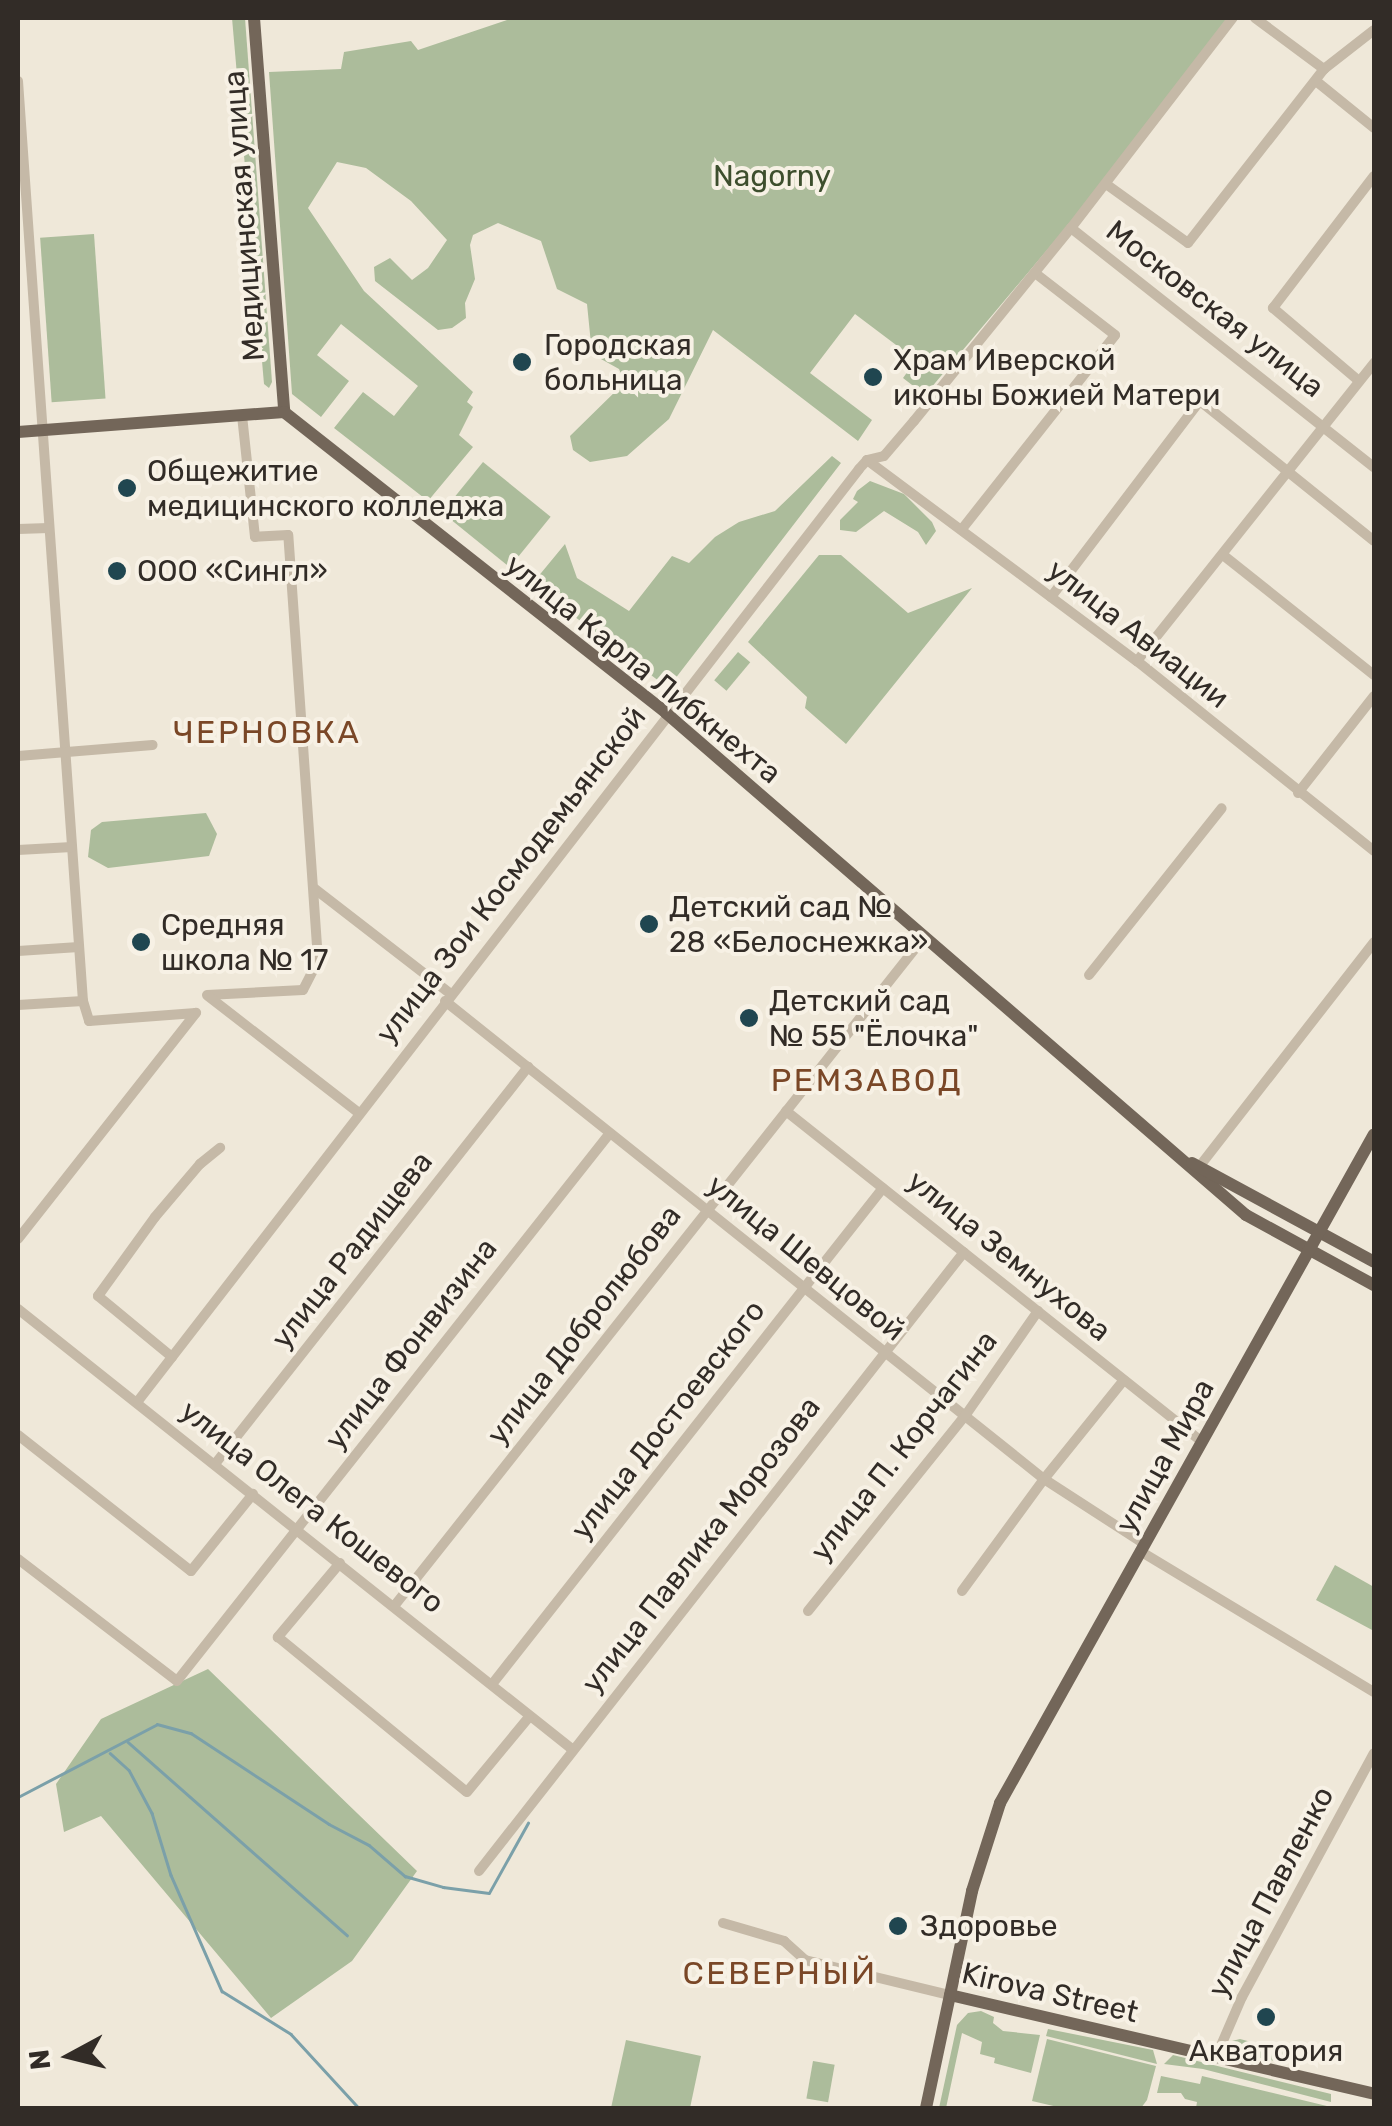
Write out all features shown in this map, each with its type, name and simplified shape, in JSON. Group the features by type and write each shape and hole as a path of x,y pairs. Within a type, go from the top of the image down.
{"main road":[{"name":"Медицинская улица","path":"254,18 284,412"},
{"path":"18,432 284,412"},
{"name":"улица Карла Либкнехта","path":"284,412 666,714 1246,1215 1374,1285"},
{"name":"улица Мира","path":"926,2108 972,1891 1000,1802 1374,1134"},
{"name":"улица Карла Либкнехта","path":"1166,1148 1374,1262"},
{"name":"Kirova Street","path":"950,1995 1374,2094"}],"street":[{"name":"улица Зои Космодемьянской","path":"138,1401 866,460 884,456 1071,228 1234,18"},
{"path":"1255,18 1324,68"},
{"path":"1106,184 1188,243 1324,68 1374,30"},
{"path":"18,81 83,1000 89,1021 196,1013 18,1239"},
{"path":"1316,81 1374,128"},
{"path":"1360,381 1272,308 1374,176"},
{"name":"Московская улица","path":"1071,228 1374,467"},
{"path":"18,236 29,249"},
{"path":"962,530 1116,334 1034,273"},
{"path":"18,328 34,327"},
{"path":"1136,661 1374,363"},
{"path":"1050,597 1200,401 1374,541"},
{"path":"242,415 255,537 288,535 318,960 303,990 207,995 360,1113"},
{"name":"улица Авиации","path":"866,460 1136,661 1374,852"},
{"path":"18,529 49,528"},
{"path":"1223,555 1374,676"},
{"path":"1298,793 1374,696"},
{"path":"18,756 153,745"},
{"path":"1089,975 1222,808"},
{"path":"18,850 72,847"},
{"name":"улица Шевцовой","path":"314,888 528,1068 1044,1480 1142,1547 1374,1692"},
{"name":"улица Добролюбова","path":"395,1605 925,936"},
{"path":"1200,1167 1374,942"},
{"path":"18,951 79,947"},
{"path":"18,1005 83,1000"},
{"name":"улица Радищева","path":"215,1464 528,1068"},
{"name":"улица Земнухова","path":"786,1111 1201,1441"},
{"name":"улица Фонвизина","path":"18,1559 177,1680 610,1133"},
{"path":"172,1356 98,1296 155,1217 200,1164 220,1148"},
{"name":"улица Достоевского","path":"492,1683 883,1188"},
{"name":"улица Павлика Морозова","path":"479,1870 964,1252"},
{"name":"улица Олега Кошевого","path":"18,1308 572,1748"},
{"name":"улица П. Корчагина","path":"808,1610 964,1416 1038,1312"},
{"path":"18,1330 28,1317"},
{"path":"962,1592 1124,1380"},
{"path":"18,1435 190,1571 253,1494"},
{"path":"340,1563 278,1637 467,1792 529,1717"},
{"name":"улица Павленко","path":"1216,2057 1242,1997 1374,1753"},
{"name":"Kirova Street","path":"723,1923 784,1941 805,1960 950,1995"}],"green space":[{"path":"232,18 245,18 272,382 269,388 264,384"},
{"name":"Nagorny","path":"513,18 1228,18 1069,224 925,395 903,378 916,360 855,314 810,373 872,420 858,441 713,330 669,419 627,456 590,462 573,450 570,436 623,384 622,376 619,369 592,354 587,304 557,289 541,241 498,223 473,235 470,245 475,279 465,303 466,318 452,328 438,330 375,281 374,267 390,258 412,280 428,268 447,240 411,201 366,168 337,162 308,208 364,291 473,392 467,402 473,407 459,435 473,447 428,501 334,428 363,392 394,416 418,386 341,324 317,355 349,381 321,417 292,394 269,72 341,69 344,52 411,41 418,50"},
{"path":"94,234 106,399 52,402 40,238"},
{"path":"832,456 841,463 668,688 532,584 565,544 577,578 629,611 672,556 689,563 715,537 739,522 775,511"},
{"path":"483,462 551,517 510,567 442,513"},
{"path":"870,481 904,494 932,522 936,531 926,545 918,532 884,511 856,532 840,530 840,520 858,502 853,499 857,491"},
{"path":"819,555 841,555 908,613 972,588 846,744 805,708 807,697 748,642"},
{"path":"738,652 750,662 726,691 714,680"},
{"path":"206,813 217,834 209,856 108,868 88,857 91,830 102,822"},
{"path":"1335,1565 1374,1587 1374,1631 1316,1600"},
{"path":"208,1669 417,1871 352,1961 271,2018 101,1816 64,1832 56,1784 101,1719"},
{"path":"981,2011 994,2017 993,2023 1003,2031 1040,2035 1031,2073 994,2063 995,2058 980,2054 982,2042 962,2033 946,2108 939,2108 957,2025 968,2013"},
{"path":"1048,2029 1153,2050 1157,2064 1046,2036"},
{"path":"1047,2039 1156,2066 1147,2100 1141,2108 1062,2108 1032,2101"},
{"path":"1240,2039 1281,2050 1289,2057 1283,2063 1238,2053 1232,2041"},
{"path":"626,2040 701,2056 690,2108 611,2108"},
{"path":"1173,2055 1331,2094 1331,2102 1203,2069 1164,2064"},
{"path":"813,2061 835,2065 828,2102 806,2098"},
{"path":"1161,2076 1200,2084 1202,2076 1331,2107 1196,2108 1197,2102 1185,2099 1181,2093 1157,2093"}],"waterway":[{"path":"157,1724 191,1733 329,1824 369,1845 405,1876 443,1887 489,1893 528,1823"},
{"path":"18,1797 156,1725"},
{"path":"128,1742 347,1935"},
{"path":"110,1753 129,1770 152,1813 171,1875 222,1991 291,2034 359,2108"}],"place":[{"name":"Городская больница","path":"522,362"},
{"name":"Храм Иверской иконы Божией Матери","path":"873,377"},
{"name":"Общежитие медицинского колледжа","path":"127,488"},
{"name":"ООО «Сингл»","path":"117,571"},
{"name":"Детский сад № 28 «Белоснежка»","path":"649,924"},
{"name":"Средняя школа № 17","path":"141,942"},
{"name":"Детский сад № 55 \"Ёлочка\"","path":"749,1018"},
{"name":"Здоровье","path":"898,1926"},
{"name":"Акватория","path":"1266,2017"}],"district":[{"name":"ЧЕРНОВКА","path":"267,732"},
{"name":"РЕМЗАВОД","path":"867,1080"},
{"name":"СЕВЕРНЫЙ","path":"780,1973"}]}
